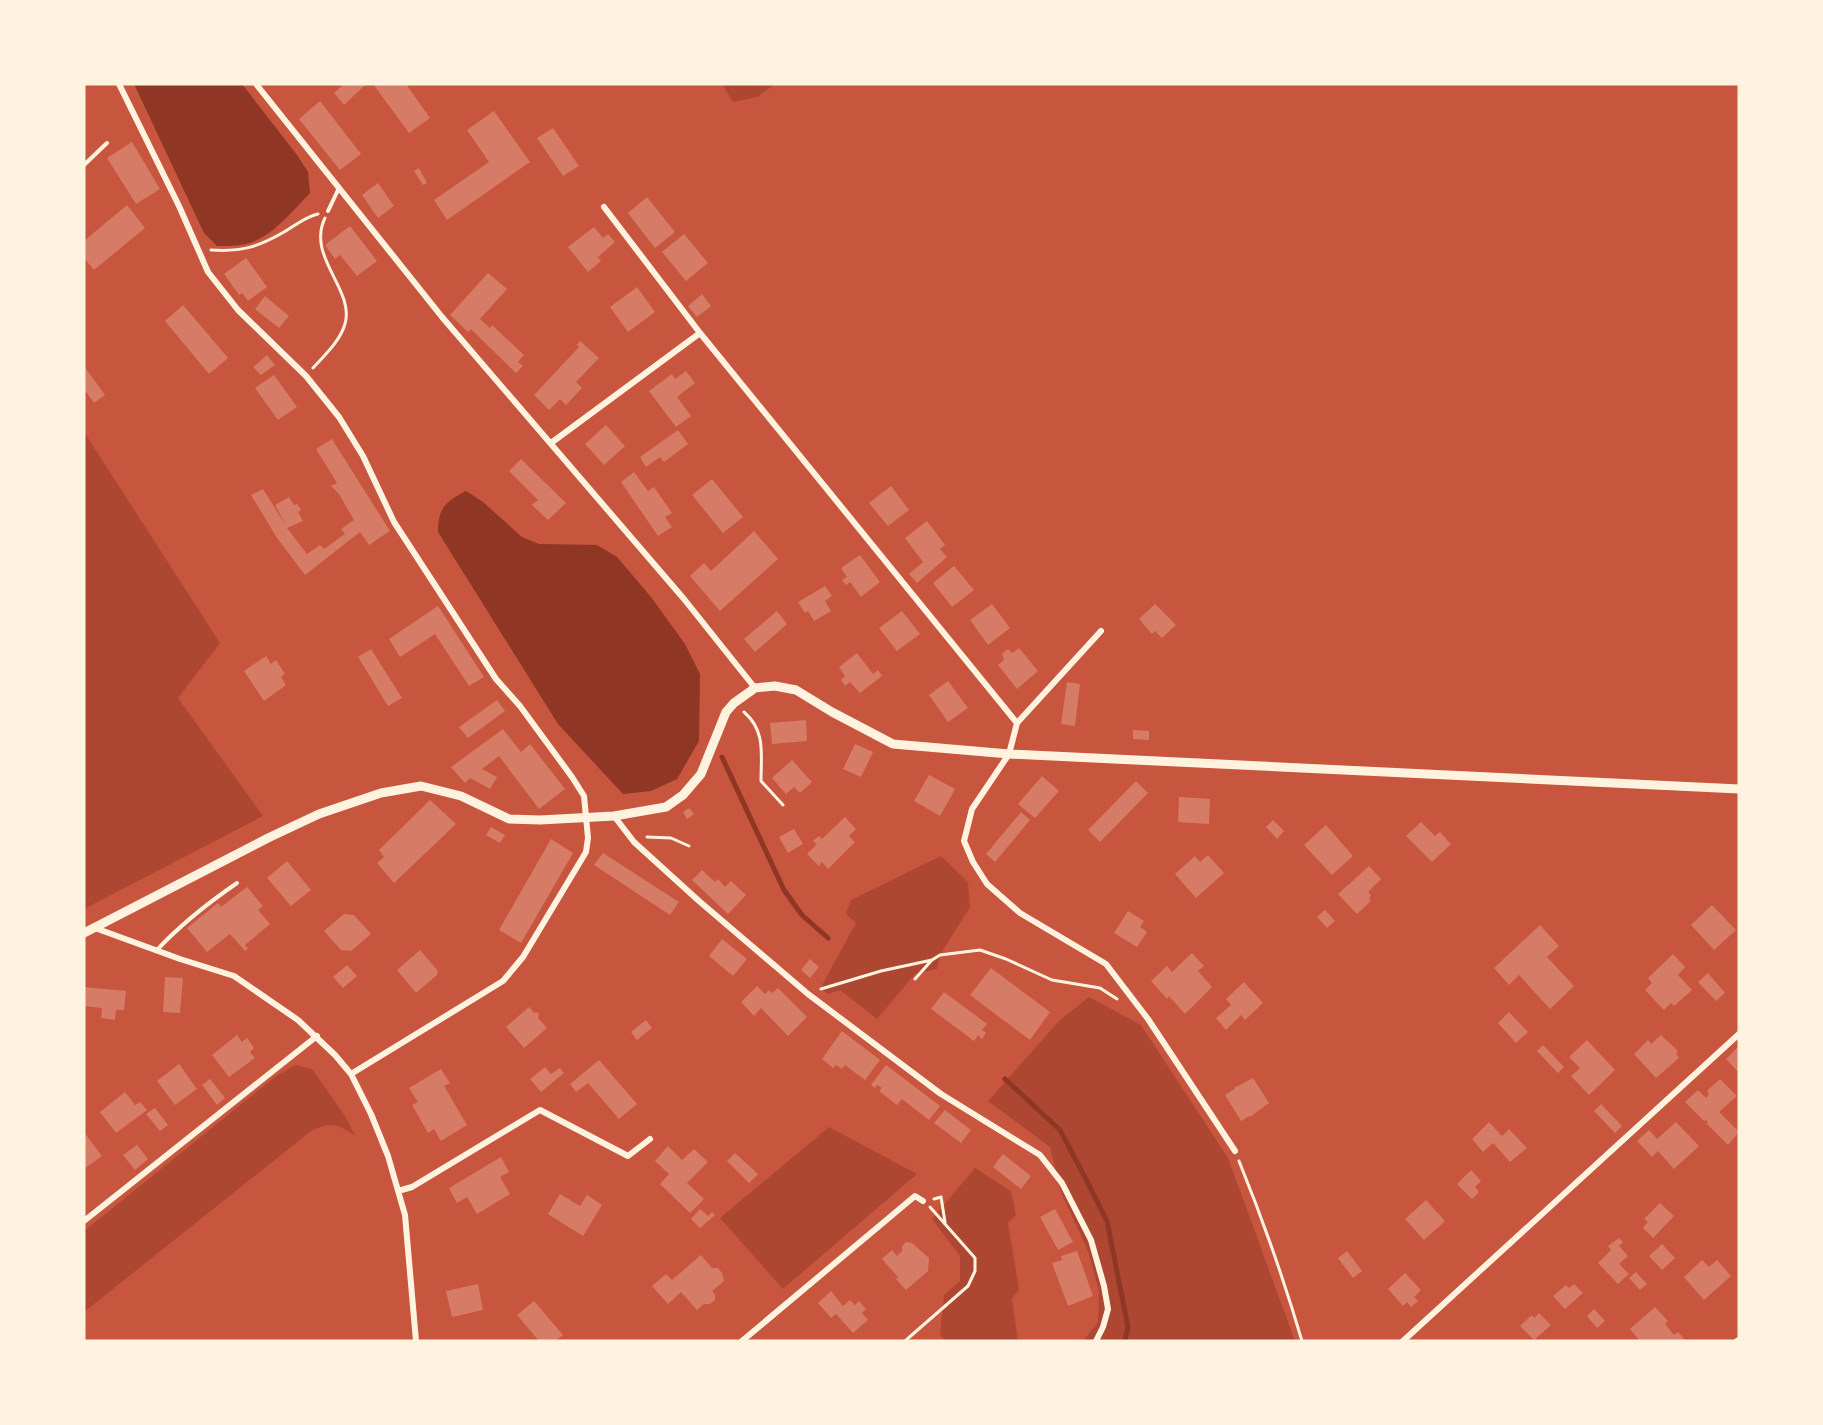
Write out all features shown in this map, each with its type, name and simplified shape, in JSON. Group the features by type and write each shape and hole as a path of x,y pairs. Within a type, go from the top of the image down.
{"street":[{"path":"119,84 208,272 238,310 306,376 339,417 363,456 394,522 496,679 520,706 584,796 588,838 586,852 524,957 502,981 351,1074"},
{"path":"256,84 442,317 684,599 755,688"},
{"path":"604,207 700,333 1017,723"},
{"path":"551,443 700,333"},
{"path":"1101,630 1017,723 1009,754 972,809 964,842 987,884 1020,913 1106,964 1148,1019 1234,1151"},
{"path":"84,933 268,838 319,814 381,793 421,786 461,796 509,819 587,819 666,807 683,795 701,774 726,712 734,703 755,688 775,686 796,690 893,744 1009,754 1739,789"},
{"path":"614,816 634,842 699,902 808,994 940,1094 1040,1155 1062,1183 1091,1240 1108,1309 1096,1341"},
{"path":"95,928 156,951 234,976 298,1020 317,1036 351,1074 372,1114 388,1156 405,1215 416,1341"},
{"path":"1403,1341 1739,1034"},
{"path":"84,1221 317,1036"},
{"path":"398,1191 412,1187 540,1110 628,1156 650,1139"},
{"path":"742,1341 915,1196 923,1201"}],"lane":[{"path":"84,165 107,143"},
{"path":"328,211 339,188"},
{"path":"156,951 215,898 237,883"}],"path":[{"path":"197,250 231,251 252,248 306,217 328,211"},
{"path":"306,376 334,345 346,323 346,302 324,259 321,227 328,211"},
{"path":"734,703 754,721 760,733 761,781 783,805"},
{"path":"634,842 649,837 671,838 689,846"},
{"path":"915,980 932,960 940,955 980,950 1052,980 1100,988 1119,1000"},
{"path":"808,994 881,971 932,960"},
{"path":"1234,1151 1262,1220 1302,1341"},
{"path":"923,1201 941,1197 946,1224"},
{"path":"905,1341 968,1286 975,1271 975,1258 923,1201"}],"shaded area":[{"path":"134,84 242,84 308,172 310,193 265,236 246,244 217,246 204,233"},
{"path":"722,84 775,84 757,97 733,102"},
{"path":"84,432 220,643 178,698 263,816 84,909"},
{"path":"466,491 483,502 522,537 539,544 597,545 617,557 651,597 685,644 700,674 699,741 677,779 651,791 623,794 558,724 438,532 441,511 448,502"},
{"path":"941,856 968,882 970,907 940,955 937,969 915,974 877,1019 840,990 828,994 820,989 856,923 846,914 851,900"},
{"path":"1089,997 1141,1025 1228,1158 1295,1341 1083,1341 1098,1322 1099,1291 1088,1251 1061,1192 1050,1147 988,1101 1059,1021"},
{"path":"295,1065 312,1069 345,1116 355,1136 334,1125 311,1131 84,1312 84,1231 276,1076"},
{"path":"829,1127 917,1174 783,1289 720,1218"},
{"path":"975,1168 1011,1191 1016,1215 1008,1223 1019,1289 1012,1299 1018,1341 946,1341 940,1335 944,1295 960,1281 960,1256 932,1219"}],"building":[{"path":"344,84 366,84 344,105 334,93"},
{"path":"373,84 406,84 430,118 409,133"},
{"path":"320,101 361,154 340,170 299,119"},
{"path":"494,111 530,162 447,220 434,200 489,162 467,130"},
{"path":"553,128 579,166 563,176 537,138"},
{"path":"132,142 160,189 136,204 107,158"},
{"path":"419,168 427,183 423,185 414,171"},
{"path":"378,183 394,206 378,218 362,195"},
{"path":"647,197 675,232 655,248 628,213"},
{"path":"127,205 145,228 94,270 84,258 84,241"},
{"path":"350,226 377,261 357,276 340,255 335,259 325,245"},
{"path":"594,227 603,238 608,234 615,242 598,257 601,261 588,272 568,247"},
{"path":"684,234 708,263 686,281 662,252"},
{"path":"246,258 267,287 248,301 242,293 239,295 224,274"},
{"path":"488,273 507,289 480,319 490,328 492,325 524,355 518,362 523,366 516,373 471,329 468,332 450,315"},
{"path":"637,287 655,312 628,332 610,307"},
{"path":"702,294 711,306 697,317 688,306"},
{"path":"265,296 289,316 279,328 255,309"},
{"path":"183,305 228,358 209,374 165,321"},
{"path":"580,341 599,358 576,382 582,388 566,405 560,399 549,410 534,395 579,347 577,345"},
{"path":"267,355 275,365 261,375 253,367"},
{"path":"84,366 105,395 94,403 84,389"},
{"path":"686,371 695,383 677,397 691,416 676,427 649,391 672,374 675,379"},
{"path":"274,375 297,407 278,420 255,388"},
{"path":"606,425 625,446 604,465 585,444"},
{"path":"678,430 688,444 664,462 660,457 646,467 640,457"},
{"path":"332,439 390,531 369,545 360,532 305,575 277,538 251,495 263,489 286,526 275,505 289,497 301,510 298,512 303,521 287,528 307,554 320,545 324,549 345,534 341,529 354,520 339,494 331,486 337,483 316,449"},
{"path":"521,459 566,503 548,520 532,505 538,500 509,471"},
{"path":"634,472 648,491 654,487 672,513 665,517 672,527 658,536 621,482"},
{"path":"712,479 743,517 723,533 692,495"},
{"path":"891,486 909,510 888,526 869,503"},
{"path":"927,521 945,545 940,549 947,557 917,583 909,574 923,562 905,538"},
{"path":"754,531 778,559 720,611 690,576 704,563 711,571"},
{"path":"860,555 880,582 861,597 850,582 846,585 842,580 847,577 841,568"},
{"path":"954,566 974,590 952,607 933,583"},
{"path":"825,586 832,596 825,601 831,611 814,621 808,611 805,613 798,602"},
{"path":"992,604 1010,628 988,645 970,620"},
{"path":"1155,604 1176,625 1162,638 1155,631 1152,634 1139,619"},
{"path":"438,606 484,677 469,686 435,634 400,657 389,639"},
{"path":"777,611 787,624 755,652 744,639"},
{"path":"902,611 920,634 897,651 879,628"},
{"path":"1019,648 1038,671 1017,689 998,665 1004,660 1002,654 1008,649 1012,653"},
{"path":"371,649 402,698 388,706 358,657"},
{"path":"857,653 873,674 878,670 882,676 860,693 850,682 845,686 841,680 845,676 839,667"},
{"path":"266,656 271,664 276,660 285,674 281,677 286,685 264,701 244,671"},
{"path":"948,681 968,708 948,722 929,695"},
{"path":"1067,682 1080,684 1075,726 1061,724"},
{"path":"497,700 505,711 468,738 459,727"},
{"path":"806,720 807,741 772,744 770,723"},
{"path":"503,729 521,752 530,744 565,789 539,809 499,756 482,769 497,777 490,789 470,778 465,783 451,767"},
{"path":"1133,730 1149,731 1149,740 1133,739"},
{"path":"855,744 873,752 861,777 843,769"},
{"path":"792,760 812,782 800,793 794,787 786,794 772,778"},
{"path":"929,775 955,789 940,816 914,801"},
{"path":"1042,776 1059,791 1035,818 1018,804"},
{"path":"1136,781 1148,793 1100,842 1088,830"},
{"path":"1179,797 1210,799 1209,824 1178,822"},
{"path":"430,800 456,824 394,883 377,863 384,857 379,850"},
{"path":"689,808 694,814 687,819 683,812"},
{"path":"1021,812 1030,820 995,862 986,854"},
{"path":"845,817 856,829 849,836 855,842 828,869 822,862 819,866 807,854 817,844 813,841 819,836 822,839"},
{"path":"1273,820 1284,831 1277,839 1266,827"},
{"path":"1421,822 1435,836 1440,832 1451,844 1432,862 1406,836"},
{"path":"1326,825 1353,856 1332,875 1304,845"},
{"path":"491,827 505,835 500,843 486,835"},
{"path":"794,829 803,844 788,853 779,837"},
{"path":"551,839 573,853 521,943 499,930"},
{"path":"603,853 679,902 670,915 594,865"},
{"path":"1208,855 1224,873 1196,898 1175,874 1195,856 1200,862"},
{"path":"287,861 311,890 291,906 267,878"},
{"path":"1369,866 1381,879 1368,892 1371,895 1369,898 1371,901 1357,914 1338,894"},
{"path":"702,870 715,882 718,879 725,887 731,881 746,895 728,914 692,880"},
{"path":"247,887 263,906 258,910 270,924 245,945 248,948 245,951 230,934 207,952 187,928 218,903 221,907"},
{"path":"1712,905 1736,930 1714,950 1691,925"},
{"path":"1325,910 1335,921 1327,928 1317,917"},
{"path":"1128,911 1144,921 1140,927 1147,932 1137,947 1114,933"},
{"path":"344,914 354,915 371,934 351,951 341,950 324,931"},
{"path":"1540,925 1559,946 1547,957 1574,986 1550,1009 1519,975 1509,985 1494,968"},
{"path":"722,939 747,959 733,976 709,956"},
{"path":"420,950 438,971 437,975 416,993 397,970"},
{"path":"1192,953 1204,966 1198,971 1212,987 1185,1014 1151,981 1167,966 1172,972"},
{"path":"1673,954 1685,967 1678,975 1692,990 1674,1006 1671,1003 1664,1010 1645,990 1652,983 1648,978"},
{"path":"810,959 819,967 810,978 801,970"},
{"path":"347,965 357,976 343,988 333,977"},
{"path":"991,968 1050,1012 1030,1040 970,995"},
{"path":"1708,973 1725,993 1716,1001 1698,982"},
{"path":"165,977 183,978 180,1013 163,1012"},
{"path":"1244,982 1263,1003 1245,1020 1241,1015 1226,1030 1216,1018 1231,1005 1226,999"},
{"path":"757,986 765,994 769,990 772,993 778,988 807,1017 788,1036 761,1008 754,1016 741,1002"},
{"path":"84,987 126,991 124,1010 116,1010 115,1020 101,1018 102,1008 84,1006"},
{"path":"944,992 987,1024 982,1030 986,1033 982,1039 978,1035 974,1041 931,1009"},
{"path":"529,1007 534,1013 539,1014 538,1018 547,1028 524,1048 506,1027"},
{"path":"1509,1012 1528,1032 1516,1043 1498,1023"},
{"path":"646,1020 652,1028 637,1040 631,1032"},
{"path":"842,1031 880,1060 865,1080 845,1065 842,1069 836,1065 833,1068 822,1059"},
{"path":"237,1035 242,1042 247,1038 254,1048 250,1052 255,1058 229,1077 212,1055"},
{"path":"1661,1035 1678,1051 1676,1054 1679,1058 1656,1078 1634,1054 1648,1040 1651,1044"},
{"path":"1587,1040 1615,1070 1589,1095 1571,1076 1580,1068 1569,1057"},
{"path":"1543,1045 1564,1067 1558,1073 1537,1051"},
{"path":"1739,1046 1739,1073 1726,1059"},
{"path":"599,1060 637,1104 619,1119 588,1083 576,1092 570,1084"},
{"path":"179,1064 197,1089 175,1105 157,1081"},
{"path":"886,1065 940,1106 929,1120 902,1099 897,1105 879,1091 882,1088 877,1085 875,1088 871,1085"},
{"path":"545,1067 551,1074 560,1068 564,1073 541,1092 530,1079"},
{"path":"441,1069 450,1083 444,1086 467,1125 441,1141 434,1129 428,1133 412,1105 418,1102 409,1088"},
{"path":"1253,1078 1269,1103 1241,1121 1225,1095"},
{"path":"210,1079 225,1098 217,1105 202,1085"},
{"path":"1720,1079 1737,1096 1719,1112 1739,1132 1728,1145 1706,1123 1708,1122 1706,1120 1704,1121 1685,1102 1698,1090 1706,1098 1709,1094 1707,1091"},
{"path":"125,1092 135,1105 140,1102 147,1110 116,1133 100,1112"},
{"path":"1601,1104 1622,1126 1615,1133 1594,1111"},
{"path":"155,1108 168,1125 160,1131 146,1114"},
{"path":"945,1110 971,1130 961,1143 934,1123"},
{"path":"1489,1122 1502,1136 1509,1129 1527,1148 1510,1162 1493,1143 1483,1152 1472,1139"},
{"path":"1676,1122 1699,1146 1674,1169 1658,1151 1652,1157 1637,1141 1649,1130 1657,1139"},
{"path":"84,1132 102,1156 84,1169"},
{"path":"137,1145 148,1159 135,1170 123,1155"},
{"path":"668,1146 682,1160 694,1149 708,1162 687,1183 704,1199 690,1213 660,1184 669,1174 655,1161"},
{"path":"735,1153 758,1174 749,1183 727,1161"},
{"path":"1003,1154 1031,1176 1021,1189 993,1167"},
{"path":"501,1157 509,1172 500,1177 510,1194 477,1214 467,1197 457,1203 449,1188"},
{"path":"1471,1170 1481,1181 1475,1187 1479,1192 1472,1199 1457,1184"},
{"path":"560,1194 580,1206 587,1195 602,1205 583,1236 548,1214"},
{"path":"1426,1200 1445,1221 1424,1240 1405,1219"},
{"path":"1660,1203 1674,1216 1653,1238 1643,1228 1648,1222 1644,1219"},
{"path":"700,1209 708,1216 712,1212 715,1215 700,1228 691,1219"},
{"path":"1055,1209 1073,1242 1058,1250 1040,1217"},
{"path":"1619,1238 1623,1242 1619,1246 1628,1256 1619,1264 1629,1274 1618,1284 1598,1263 1611,1250 1608,1246"},
{"path":"906,1242 912,1243 929,1258 928,1271 906,1290 882,1259 892,1250 897,1256"},
{"path":"1662,1244 1675,1258 1662,1270 1649,1256"},
{"path":"1077,1251 1093,1296 1068,1306 1052,1263 1062,1260 1061,1256"},
{"path":"1347,1251 1362,1271 1353,1278 1338,1258"},
{"path":"701,1255 712,1268 718,1268 722,1273 724,1281 712,1291 715,1300 710,1304 704,1304 697,1310 681,1292 668,1304 652,1286 666,1274 672,1280"},
{"path":"1702,1260 1709,1267 1717,1260 1731,1276 1704,1300 1684,1277"},
{"path":"1636,1272 1647,1284 1640,1290 1629,1278"},
{"path":"1405,1273 1421,1290 1414,1297 1418,1301 1411,1307 1407,1302 1403,1306 1388,1289"},
{"path":"478,1284 483,1310 452,1317 446,1291"},
{"path":"1574,1284 1583,1293 1565,1309 1553,1296 1566,1285 1569,1288"},
{"path":"831,1291 843,1306 850,1300 855,1305 859,1301 866,1309 862,1313 868,1320 853,1333 836,1314 831,1318 818,1303"},
{"path":"534,1301 563,1335 555,1341 539,1341 517,1315"},
{"path":"1655,1307 1668,1321 1665,1324 1674,1335 1678,1332 1686,1341 1640,1341 1630,1329"},
{"path":"1594,1309 1605,1321 1597,1328 1587,1316"},
{"path":"1539,1313 1551,1325 1534,1340 1520,1326 1532,1315 1534,1318"}],"waterway":[{"path":"722,757 784,890 802,915 828,938"},
{"path":"1005,1079 1060,1130 1107,1221 1128,1327 1125,1341"}]}
